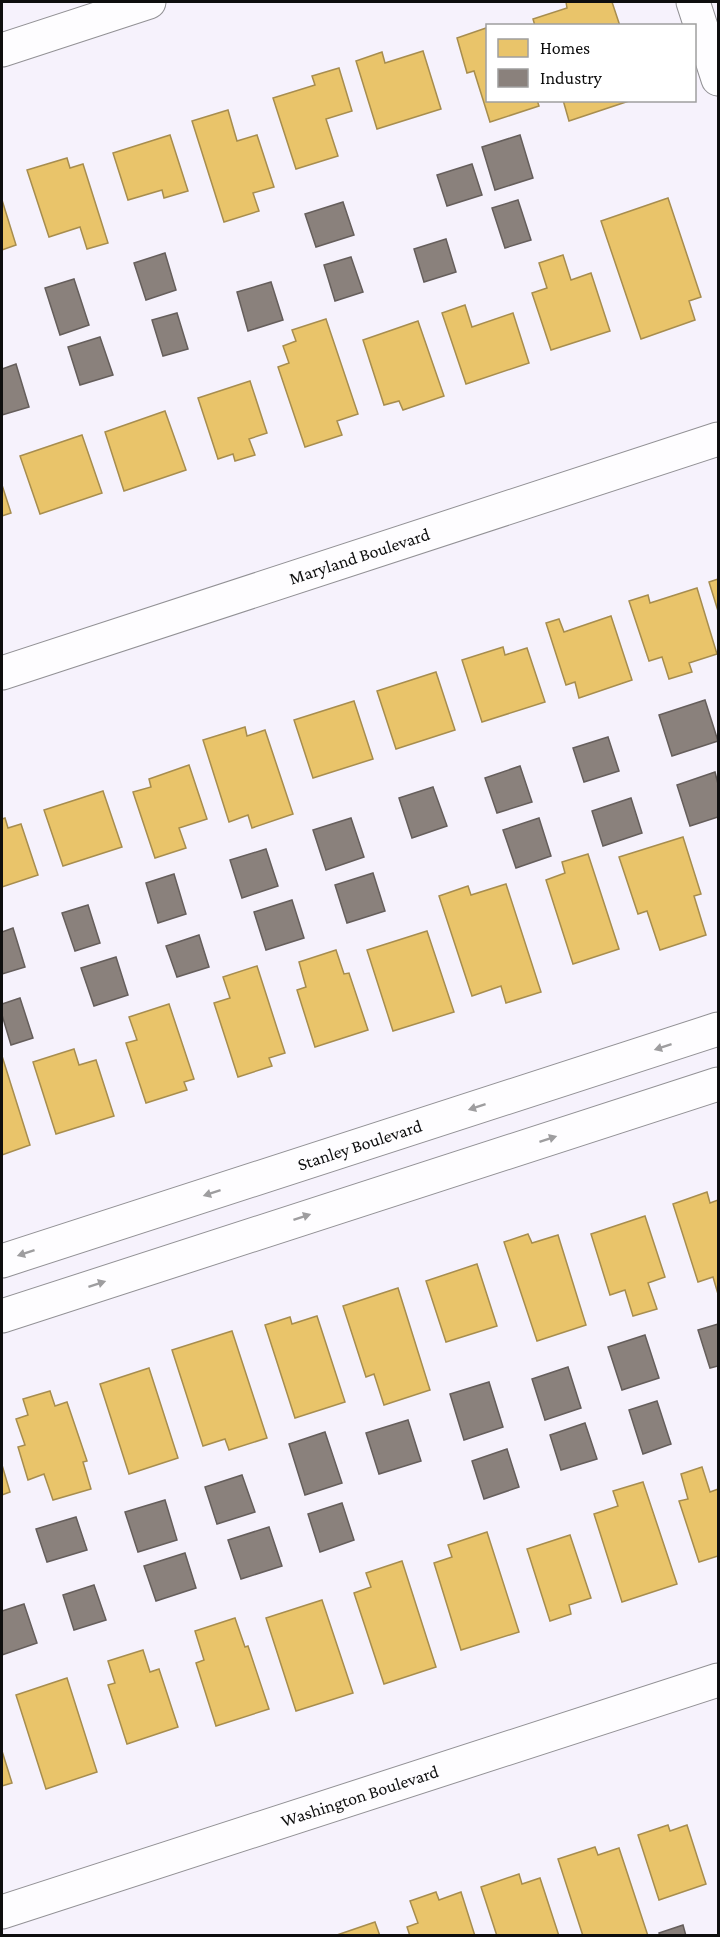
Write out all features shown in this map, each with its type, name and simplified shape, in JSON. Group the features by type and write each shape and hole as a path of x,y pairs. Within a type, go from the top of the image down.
{"street":[{"path":"2,50 149,2"},
{"path":"693,2 718,79"},
{"name":"Maryland Boulevard","path":"2,673 718,439"},
{"name":"Stanley Boulevard","path":"2,1261 718,1029"},
{"path":"2,1316 718,1084"},
{"path":"244,1183 260,1231"},
{"name":"Washington Boulevard","path":"2,1912 718,1680"}],"building: Homes":[{"path":"566,2 612,2 619,24 534,24 533,19 567,8"},
{"path":"486,28 486,102 538,102 539,106 490,122 474,71 467,73 457,38"},
{"path":"423,51 441,109 377,129 356,61 382,52 385,63"},
{"path":"339,68 352,111 326,119 338,156 296,169 273,98 315,85 312,76"},
{"path":"564,102 626,102 569,121"},
{"path":"228,110 237,141 257,135 274,187 253,193 259,211 224,222 192,121"},
{"path":"170,135 188,191 164,198 162,190 128,200 113,153"},
{"path":"67,158 70,168 83,164 108,243 87,249 80,227 49,237 27,170"},
{"path":"668,198 701,297 689,301 695,320 641,339 601,221"},
{"path":"2,200 16,245 2,250"},
{"path":"563,255 571,280 591,273 610,331 551,350 532,293 547,288 539,263"},
{"path":"465,305 472,327 513,313 529,363 466,384 442,313"},
{"path":"326,319 358,414 337,421 342,435 305,447 278,367 289,363 283,346 296,341 292,330"},
{"path":"418,321 444,396 403,410 399,401 384,405 363,340"},
{"path":"250,381 267,433 249,439 255,455 235,461 233,454 218,459 198,398"},
{"path":"165,411 186,470 124,491 105,432"},
{"path":"82,435 102,493 40,514 20,456"},
{"path":"2,485 11,513 2,516"},
{"path":"718,579 718,611 709,582"},
{"path":"697,588 717,654 689,663 692,672 669,679 662,657 649,661 629,601 648,595 650,603"},
{"path":"611,616 632,680 579,698 575,682 566,685 546,623 559,619 564,632"},
{"path":"503,647 505,655 527,648 545,702 482,722 462,660"},
{"path":"436,672 455,730 396,749 377,691"},
{"path":"354,701 373,759 313,778 294,720"},
{"path":"245,727 247,736 265,730 293,814 252,828 248,815 229,822 203,740"},
{"path":"189,765 207,819 179,828 186,848 155,858 133,792 151,787 149,779"},
{"path":"103,791 122,847 63,866 44,810"},
{"path":"5,818 8,828 21,824 38,875 2,887 2,819"},
{"path":"683,837 701,894 694,896 706,935 660,950 647,911 638,914 619,857"},
{"path":"588,854 619,949 573,964 546,880 565,873 562,862"},
{"path":"506,884 541,992 506,1003 501,986 472,996 439,896 468,886 471,895"},
{"path":"427,931 454,1012 393,1031 367,950"},
{"path":"336,950 344,974 349,973 368,1030 315,1047 297,990 306,987 299,962"},
{"path":"257,966 285,1053 269,1058 272,1066 238,1077 214,1003 230,998 223,977"},
{"path":"169,1004 194,1079 184,1082 187,1090 146,1103 126,1043 137,1040 129,1017"},
{"path":"74,1049 79,1065 96,1060 114,1116 56,1134 33,1062"},
{"path":"2,1056 30,1145 2,1155"},
{"path":"707,1192 710,1203 718,1200 718,1294 713,1277 698,1282 673,1204"},
{"path":"645,1216 665,1277 648,1283 657,1309 633,1316 625,1290 610,1295 591,1234"},
{"path":"528,1234 532,1243 558,1235 586,1325 537,1341 504,1242"},
{"path":"477,1264 497,1326 446,1342 426,1281"},
{"path":"398,1288 430,1390 384,1405 374,1374 366,1377 343,1306"},
{"path":"317,1316 345,1402 295,1418 265,1325 290,1317 292,1324"},
{"path":"232,1331 267,1438 229,1450 225,1439 203,1446 172,1350"},
{"path":"149,1368 178,1458 129,1474 100,1384"},
{"path":"50,1391 55,1406 67,1402 87,1461 83,1462 91,1489 53,1500 44,1474 28,1480 18,1447 25,1445 16,1419 28,1415 23,1399"},
{"path":"2,1465 10,1492 2,1495"},
{"path":"702,1467 710,1492 718,1489 718,1556 699,1562 679,1501 688,1499 681,1474"},
{"path":"643,1482 677,1584 622,1602 594,1514 618,1506 613,1491"},
{"path":"487,1532 519,1632 461,1650 434,1563 452,1557 448,1545"},
{"path":"570,1535 591,1598 569,1605 571,1614 550,1621 527,1549"},
{"path":"402,1561 436,1667 384,1684 354,1593 371,1587 366,1573"},
{"path":"322,1600 353,1693 296,1711 266,1618"},
{"path":"235,1618 245,1647 248,1646 269,1709 216,1726 196,1663 204,1660 195,1631"},
{"path":"143,1650 150,1672 159,1669 178,1727 127,1744 108,1685 115,1683 108,1661"},
{"path":"67,1678 97,1772 46,1789 16,1695"},
{"path":"2,1751 12,1783 2,1786"},
{"path":"668,1825 670,1831 687,1825 706,1884 659,1900 638,1835"},
{"path":"595,1847 598,1855 619,1848 648,1936 583,1936 558,1859"},
{"path":"519,1874 522,1884 540,1878 559,1936 497,1936 481,1887"},
{"path":"436,1892 439,1900 461,1892 475,1936 410,1936 407,1927 418,1923 410,1901"},
{"path":"375,1922 380,1936 334,1936"}],"building: Industry":[{"path":"520,135 533,178 495,190 482,147"},
{"path":"472,164 482,195 447,206 437,175"},
{"path":"518,200 531,240 505,248 492,208"},
{"path":"343,202 354,235 316,247 305,214"},
{"path":"446,239 456,272 424,282 414,249"},
{"path":"165,253 176,290 146,300 134,263"},
{"path":"351,257 363,292 335,301 324,265"},
{"path":"74,279 89,325 60,335 45,288"},
{"path":"271,282 283,320 248,331 237,292"},
{"path":"177,313 188,349 163,356 152,320"},
{"path":"100,337 113,375 80,385 68,347"},
{"path":"16,364 29,407 2,415 2,369"},
{"path":"705,700 718,741 672,756 659,715"},
{"path":"608,737 619,771 584,782 573,748"},
{"path":"520,766 532,802 497,813 485,778"},
{"path":"715,772 718,784 718,817 690,826 677,785"},
{"path":"433,787 447,826 412,838 399,798"},
{"path":"631,798 642,833 603,846 592,811"},
{"path":"351,818 364,857 326,870 313,830"},
{"path":"539,818 551,856 516,868 503,830"},
{"path":"266,849 278,886 242,898 230,860"},
{"path":"373,873 385,911 347,923 335,885"},
{"path":"174,874 186,914 158,923 146,883"},
{"path":"292,900 304,938 266,950 254,912"},
{"path":"88,905 100,943 75,951 62,913"},
{"path":"13,928 25,967 2,974 2,932"},
{"path":"199,935 209,967 177,977 166,946"},
{"path":"116,957 128,995 94,1006 81,968"},
{"path":"20,998 33,1038 11,1045 2,1015 2,1004"},
{"path":"718,1324 718,1366 710,1368 698,1330"},
{"path":"645,1335 659,1378 622,1390 608,1347"},
{"path":"568,1367 581,1408 545,1420 532,1379"},
{"path":"489,1382 503,1427 464,1440 450,1394"},
{"path":"657,1401 671,1444 643,1454 629,1410"},
{"path":"408,1420 421,1461 379,1474 366,1433"},
{"path":"585,1423 597,1459 561,1470 550,1435"},
{"path":"325,1432 342,1483 305,1495 289,1444"},
{"path":"507,1449 519,1487 484,1499 472,1461"},
{"path":"242,1475 255,1512 217,1524 205,1487"},
{"path":"165,1500 177,1540 138,1552 125,1512"},
{"path":"342,1503 354,1540 320,1552 308,1514"},
{"path":"76,1517 87,1550 47,1562 36,1529"},
{"path":"269,1527 282,1566 241,1579 228,1540"},
{"path":"185,1553 196,1588 156,1601 144,1566"},
{"path":"94,1585 106,1620 74,1630 63,1595"},
{"path":"24,1604 37,1643 2,1655 2,1611"},
{"path":"683,1925 686,1936 660,1936 659,1933"}]}
